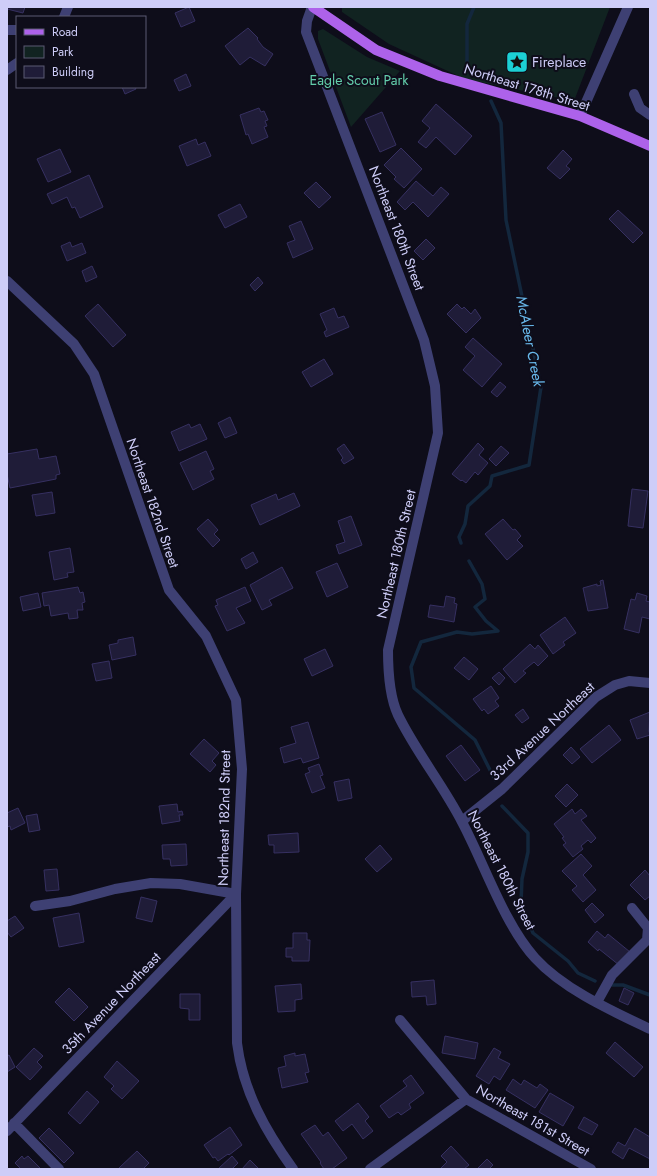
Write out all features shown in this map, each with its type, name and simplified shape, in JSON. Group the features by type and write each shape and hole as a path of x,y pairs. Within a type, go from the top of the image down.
{"main road":[{"name":"Northeast 178th Street","path":"313,7 376,50 447,78 580,116 650,146"}],"street":[{"name":"Northeast 180th Street","path":"313,7 307,21 306,32 422,334 435,386 438,433 388,650 388,679 398,714 462,821 520,939 535,958 556,976 597,1002 650,1029"},
{"path":"580,116 628,7"},
{"path":"7,70 16,64"},
{"path":"634,94 640,108 650,115"},
{"name":"Northeast 182nd Street","path":"7,281 74,344 94,374 168,590 206,636 236,700 242,769 236,894 237,1043 240,1067 252,1103 272,1140 293,1169"},
{"name":"33rd Avenue Northeast","path":"462,821 502,789 596,697 615,685 629,681 650,683"},
{"path":"35,906 70,901 115,889 151,883 180,884 236,894"},
{"name":"35th Avenue Northeast","path":"11,1127 236,894"},
{"path":"597,1002 612,975 647,940 648,928 632,908"},
{"name":"Northeast 181st Street","path":"400,1020 466,1099 591,1169"},
{"path":"370,1169 466,1099"},
{"path":"11,1127 59,1169"}],"green space":[{"path":"342,7 610,7 574,101 465,79 389,44 342,12"},
{"name":"Eagle Scout Park","path":"323,29 367,57 400,71 351,127 318,39 318,31"}],"building":[{"path":"7,7 25,7 23,13 7,9"},
{"path":"189,7 195,21 181,27 175,13"},
{"path":"248,28 258,38 257,39 263,47 273,54 265,66 250,57 240,65 225,46"},
{"path":"186,74 191,86 179,91 174,80"},
{"path":"122,88 136,88 136,89 125,94"},
{"path":"436,104 472,136 455,155 436,137 426,148 418,142 430,128 422,121"},
{"path":"259,108 261,112 264,111 268,120 265,121 267,126 264,127 268,137 252,144 248,134 246,135 240,115"},
{"path":"382,112 396,145 380,152 365,119"},
{"path":"196,139 198,145 205,142 211,156 187,166 179,146"},
{"path":"401,148 422,169 404,188 394,179 396,177 384,165"},
{"path":"60,149 71,172 48,182 37,159"},
{"path":"563,150 572,159 566,166 570,169 560,179 547,168"},
{"path":"89,175 103,207 80,218 75,207 72,208 67,197 52,204 47,194"},
{"path":"416,181 433,196 441,187 449,194 428,217 413,202 405,210 397,202"},
{"path":"316,182 331,197 319,208 304,193"},
{"path":"240,204 247,217 225,228 218,215"},
{"path":"618,210 643,233 633,243 609,219"},
{"path":"301,221 313,249 293,258 287,243 295,240 289,226"},
{"path":"426,239 435,248 423,260 414,251"},
{"path":"70,242 72,247 82,243 86,253 67,261 61,246"},
{"path":"92,266 97,277 86,282 82,271"},
{"path":"258,277 263,283 255,291 250,285"},
{"path":"98,304 126,335 113,347 85,316"},
{"path":"457,304 462,309 464,307 471,314 475,309 481,318 466,333 447,314"},
{"path":"334,308 338,318 344,316 349,327 326,337 324,332 327,330 320,314"},
{"path":"473,338 502,364 482,387 463,370 475,356 465,347"},
{"path":"324,359 333,374 311,387 302,372"},
{"path":"500,382 506,387 497,397 491,392"},
{"path":"230,417 237,433 225,438 218,423"},
{"path":"189,424 191,428 200,424 207,439 179,451 171,432"},
{"path":"478,443 484,449 479,455 488,463 478,475 475,472 466,483 452,474"},
{"path":"344,444 354,458 344,464 341,460 343,458 337,449"},
{"path":"501,446 509,453 496,466 489,459"},
{"path":"37,449 39,459 56,456 60,474 56,475 56,479 10,488 7,474 7,454"},
{"path":"206,451 214,469 210,471 214,479 193,490 180,463"},
{"path":"632,489 648,491 643,528 628,526"},
{"path":"52,492 55,513 36,516 32,495"},
{"path":"294,493 300,506 260,525 251,505 276,494 278,500"},
{"path":"351,516 362,545 339,554 336,545 345,542 338,521"},
{"path":"208,519 218,530 214,534 220,540 213,547 197,529"},
{"path":"503,519 521,536 517,540 523,546 507,560 485,534"},
{"path":"70,548 74,572 67,573 68,577 54,580 49,552"},
{"path":"253,552 258,562 246,569 241,559"},
{"path":"337,563 348,587 327,597 316,572"},
{"path":"282,567 293,588 269,600 272,605 262,610 250,585"},
{"path":"603,580 608,608 588,611 583,588 597,584 597,586 601,585 600,581"},
{"path":"78,587 80,593 83,592 85,602 82,603 83,610 77,610 78,618 69,619 68,613 51,616 49,605 44,606 42,593"},
{"path":"245,587 251,601 236,608 245,623 227,631 215,606 218,605 216,600"},
{"path":"38,593 41,607 23,611 20,597"},
{"path":"637,593 647,596 646,601 650,602 650,619 642,617 639,633 624,629 631,599 635,600"},
{"path":"446,596 455,598 454,603 457,604 454,622 428,617 430,605 444,607"},
{"path":"565,617 576,633 563,642 565,645 553,654 540,635"},
{"path":"133,637 136,655 112,660 109,645 118,643 118,640"},
{"path":"530,644 535,649 538,645 548,656 538,666 534,662 529,666 523,671 526,673 515,683 503,669"},
{"path":"325,649 333,666 312,676 304,659"},
{"path":"464,657 478,669 469,680 454,668"},
{"path":"109,661 112,678 96,681 92,664"},
{"path":"499,672 505,678 499,685 492,678"},
{"path":"491,686 499,698 495,701 499,706 488,714 484,709 482,711 473,699"},
{"path":"523,709 529,718 522,723 515,715"},
{"path":"650,712 650,735 637,739 630,720"},
{"path":"308,722 319,758 303,763 301,758 284,763 280,748 296,743 291,727"},
{"path":"609,725 621,740 592,763 580,749"},
{"path":"204,739 219,753 212,761 216,765 210,772 190,754"},
{"path":"461,745 480,770 465,781 446,756"},
{"path":"571,747 580,757 572,764 563,755"},
{"path":"319,764 323,775 320,776 325,788 312,793 305,774 310,772 308,768"},
{"path":"349,779 352,798 338,801 334,782"},
{"path":"567,784 578,795 566,807 555,796"},
{"path":"177,804 178,812 182,811 183,815 179,815 180,821 162,824 159,806"},
{"path":"18,808 25,823 11,830 10,826 7,827 7,813"},
{"path":"572,809 575,814 581,809 587,816 581,820 596,838 591,843 588,840 581,846 583,849 573,857 563,845 566,843 562,838 564,837 554,824"},
{"path":"37,814 40,830 29,832 26,816"},
{"path":"298,833 299,852 274,853 274,845 269,845 268,835"},
{"path":"186,844 187,865 171,866 170,859 163,859 162,845"},
{"path":"380,845 392,859 377,872 365,859"},
{"path":"581,854 592,866 583,875 596,890 583,902 572,890 577,886 562,871"},
{"path":"57,869 59,890 46,891 44,870"},
{"path":"645,870 650,876 650,896 645,900 630,885"},
{"path":"141,897 157,901 152,922 136,918"},
{"path":"592,903 604,915 595,923 585,910"},
{"path":"79,913 84,942 59,947 53,918"},
{"path":"15,916 24,928 11,937 7,932 7,921"},
{"path":"597,931 605,938 608,934 630,952 619,965 599,949 598,951 588,942"},
{"path":"293,933 307,933 307,940 310,940 309,961 292,961 292,957 286,957 286,948 293,948"},
{"path":"434,980 436,1004 427,1005 426,996 412,997 411,982"},
{"path":"301,984 302,999 295,1000 295,1011 278,1012 275,986"},
{"path":"69,988 88,1007 74,1021 55,1002"},
{"path":"624,988 634,993 628,1005 619,1001"},
{"path":"180,994 200,994 200,1020 189,1020 189,1009 180,1008"},
{"path":"445,1036 478,1043 475,1059 442,1053"},
{"path":"615,1042 643,1067 634,1077 606,1053"},
{"path":"34,1048 43,1056 37,1062 42,1067 30,1080 16,1067"},
{"path":"494,1048 501,1052 498,1058 510,1064 500,1080 494,1076 489,1084 476,1076"},
{"path":"295,1053 295,1056 305,1054 309,1072 305,1073 308,1082 282,1088 278,1068 286,1066 284,1056"},
{"path":"9,1055 15,1067 7,1072 7,1056"},
{"path":"117,1061 139,1081 122,1099 111,1089 114,1086 104,1077"},
{"path":"411,1075 424,1093 409,1104 411,1108 401,1115 398,1112 389,1118 380,1106 407,1086 403,1081"},
{"path":"513,1079 521,1085 524,1080 537,1088 540,1084 548,1090 535,1108 506,1090"},
{"path":"87,1091 99,1102 80,1124 68,1113"},
{"path":"550,1093 574,1107 563,1126 539,1112"},
{"path":"358,1103 369,1117 365,1121 373,1131 363,1139 352,1124 343,1131 335,1121"},
{"path":"584,1117 598,1125 592,1135 578,1128"},
{"path":"315,1125 323,1136 328,1132 347,1158 332,1169 324,1169 320,1163 321,1162 301,1134"},
{"path":"230,1127 242,1145 218,1161 215,1157 213,1158 204,1145"},
{"path":"49,1128 74,1153 64,1163 39,1138"},
{"path":"635,1128 650,1137 650,1159 629,1148 623,1159 612,1152 618,1142 625,1146"},
{"path":"451,1146 469,1165 464,1169 440,1169 447,1162 441,1156"},
{"path":"137,1151 149,1163 143,1169 119,1168"},
{"path":"22,1156 24,1159 28,1156 41,1169 21,1169 15,1163"},
{"path":"232,1156 238,1163 232,1169 218,1169"},
{"path":"487,1159 493,1165 489,1169 477,1169"},
{"path":"250,1160 259,1169 242,1169"}],"waterway":[{"name":"McAleer Creek","path":"467,67 467,24 474,7"},
{"name":"McAleer Creek","path":"461,543 459,537 465,524 468,506 490,486 492,476 529,465 541,387 506,220 501,123 491,101"},
{"name":"McAleer Creek","path":"469,561 482,584 485,599 475,607 486,621 498,631 472,634 457,632 421,642 411,667 414,688 475,740 495,780"},
{"name":"McAleer Creek","path":"502,806 528,833 528,852 522,879 521,903 533,933 568,961 578,973 595,981"},
{"name":"McAleer Creek","path":"612,985 623,985 650,995"}],"place":[{"name":"Fireplace","path":"517,62"}]}
